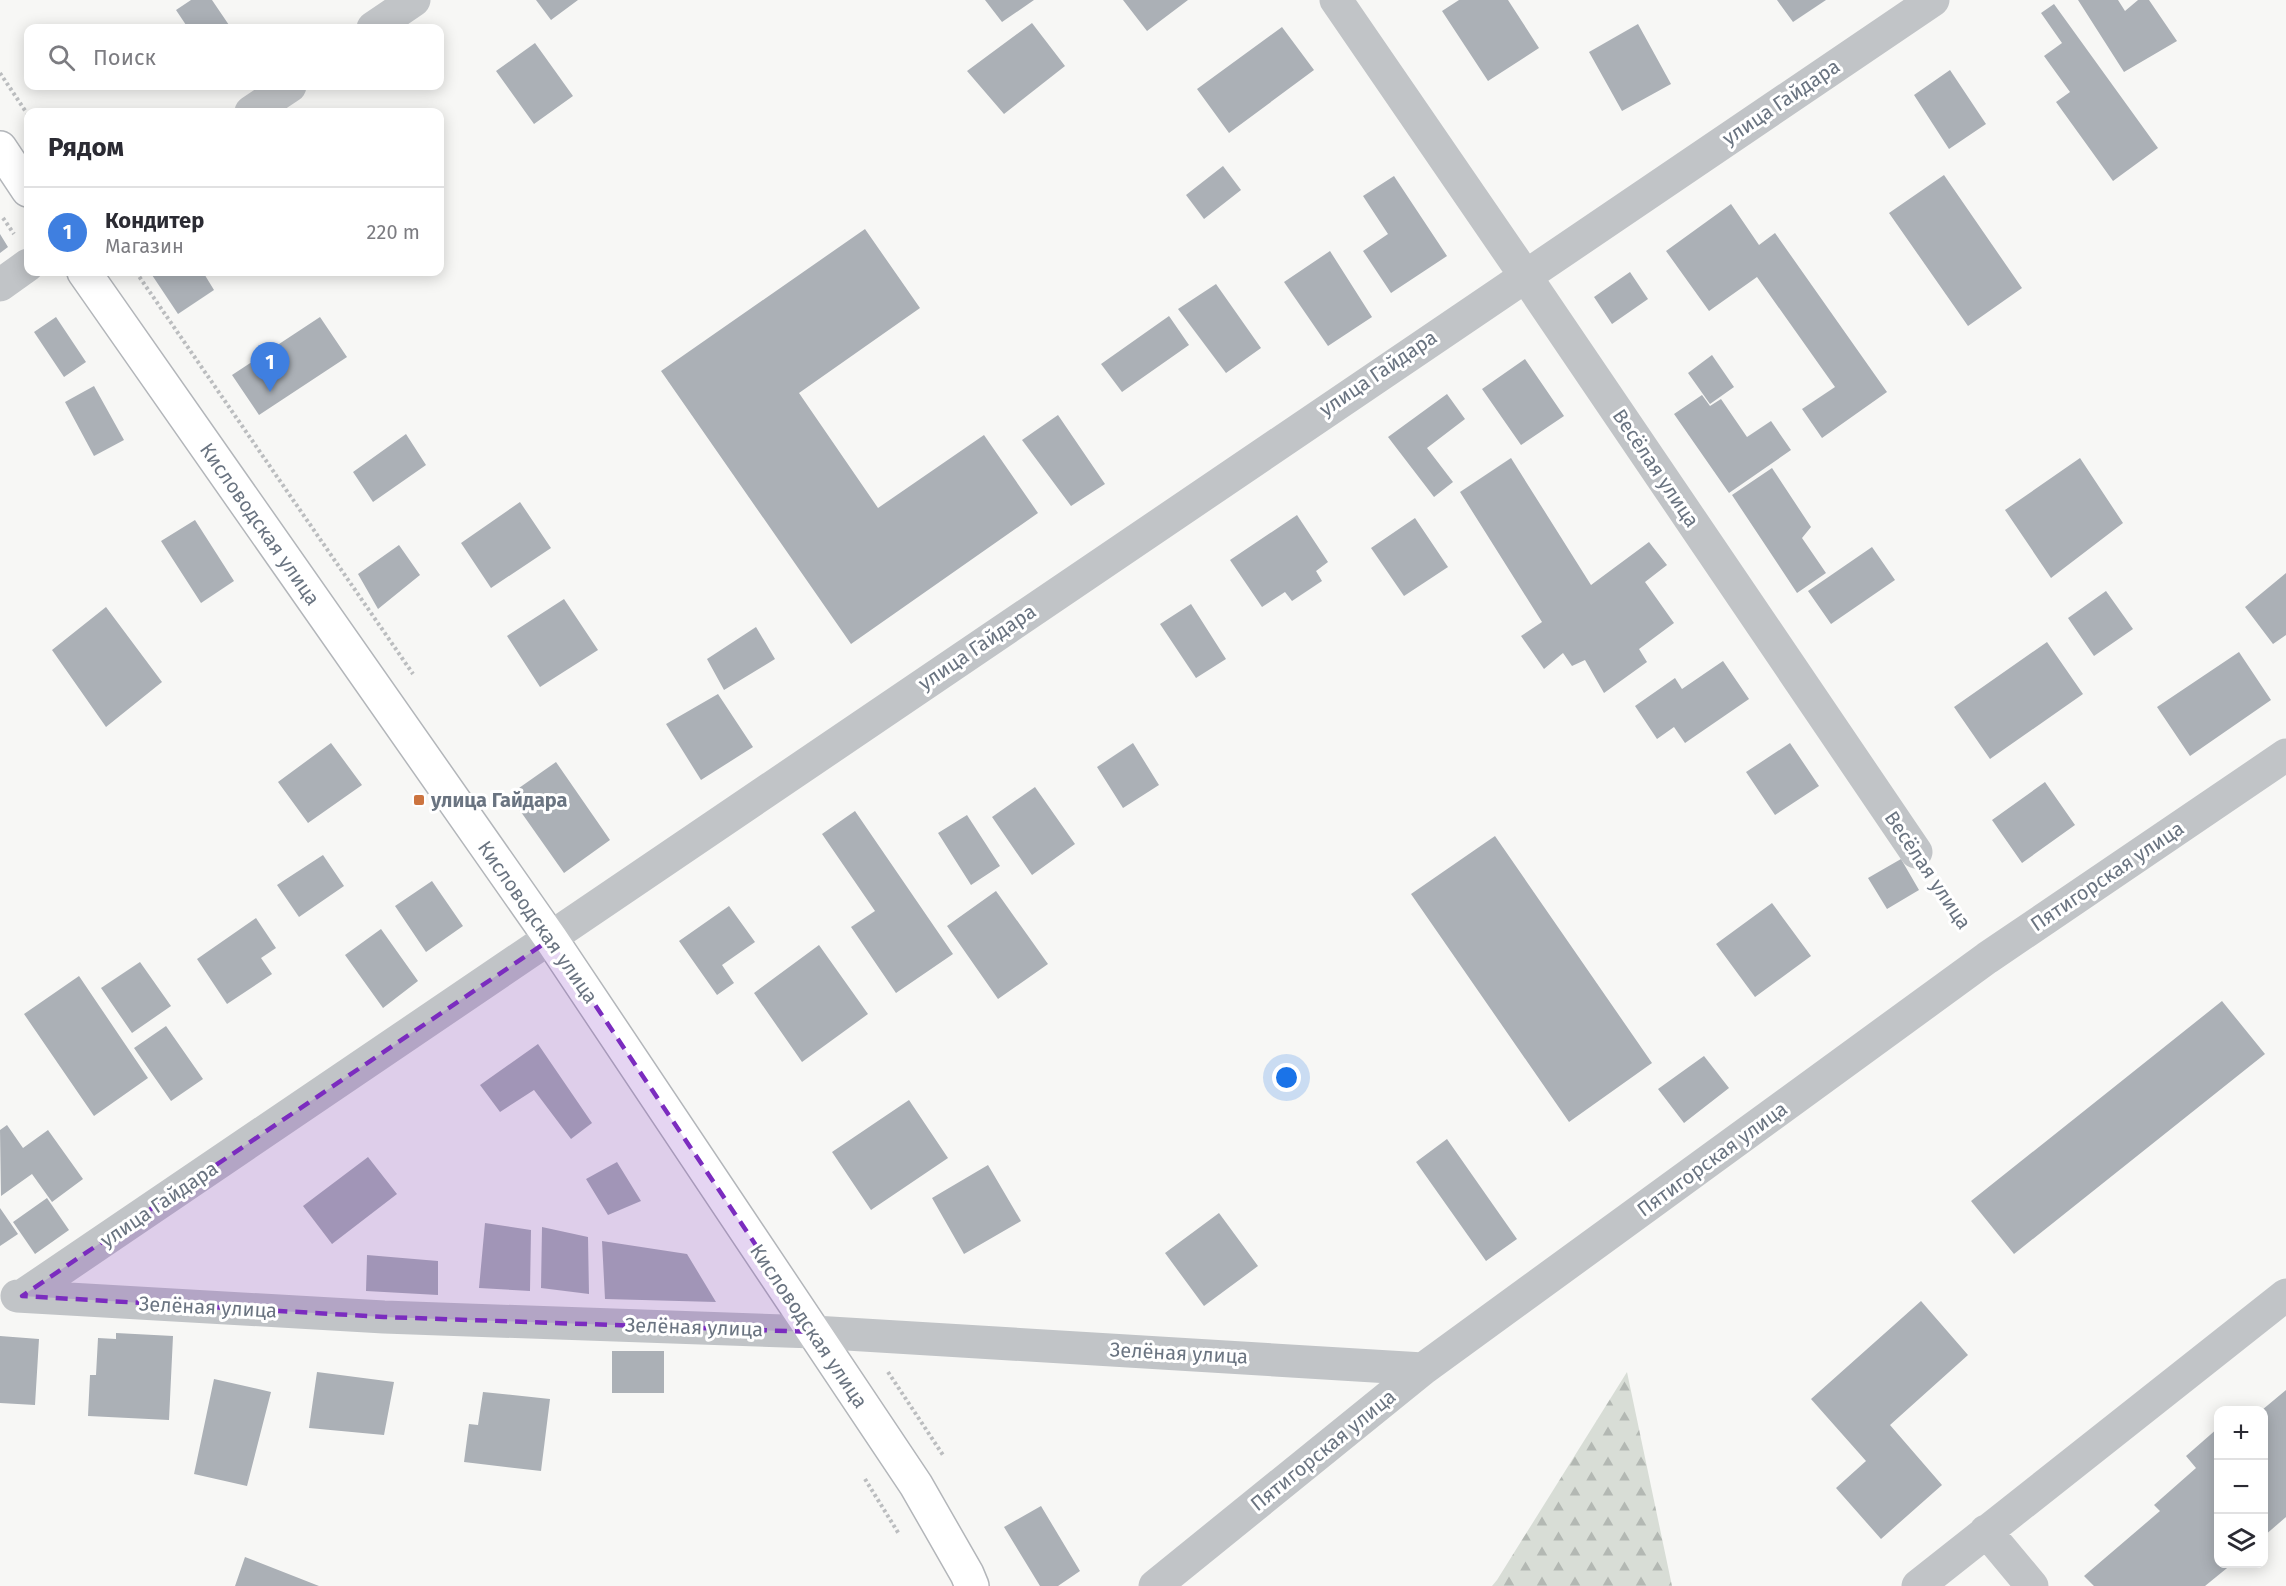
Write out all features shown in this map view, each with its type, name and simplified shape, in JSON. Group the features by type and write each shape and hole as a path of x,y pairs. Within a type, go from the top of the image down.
{"main road":[{"path":"0,148 24,184"},
{"name":"Кисловодская улица","path":"87,276 551,939 916,1485 972,1586"}],"street":[{"path":"379,24 414,0"},
{"name":"Весёлая улица","path":"1336,0 1916,852"},
{"name":"улица Гайдара","path":"11,1297 551,939 1524,274 1933,0"},
{"path":"257,108 284,90"},
{"path":"0,285 23,252"},
{"name":"Пятигорская улица","path":"1155,1586 1424,1369 1987,958 2286,755"},
{"path":"1918,1586 2286,1295"},
{"name":"Зелёная улица","path":"11,1297 384,1317 814,1332 1424,1369"},
{"path":"1986,1531 2032,1586"}],"path":[{"path":"0,73 24,109"},
{"path":"0,214 23,252"},
{"path":"139,276 420,683"},
{"name":"Весёлая улица","path":"1916,852 1973,937"}],"highlighted area":[{"path":"551,939 814,1332 384,1317 22,1296 513,965"}],"green space":[{"path":"1627,1372 1672,1586 1492,1586 1497,1580"}],"building":[{"path":"191,0 212,0 228,24 185,24 176,10"},
{"path":"536,0 578,0 551,20"},
{"path":"985,0 1034,0 1002,22"},
{"path":"1123,0 1188,0 1147,31"},
{"path":"1459,0 1508,0 1539,48 1488,81 1442,11"},
{"path":"1777,0 1826,0 1793,22"},
{"path":"2078,0 2118,0 2125,11 2138,0 2149,0 2177,41 2124,72"},
{"path":"2054,4 2158,148 2113,181 2056,102 2070,92 2044,56 2062,43 2041,13"},
{"path":"1032,23 1065,66 1004,114 967,71"},
{"path":"1638,24 1671,84 1622,111 1589,52"},
{"path":"1282,27 1314,70 1229,133 1197,89"},
{"path":"535,43 573,96 534,124 496,71"},
{"path":"1950,70 1986,124 1949,149 1914,95"},
{"path":"1223,166 1241,190 1204,219 1186,195"},
{"path":"1944,175 2022,288 1968,326 1889,213"},
{"path":"1394,176 1447,256 1391,293 1363,251 1388,234 1363,196"},
{"path":"1731,204 1759,245 1775,233 1887,392 1822,438 1802,409 1835,387 1757,277 1709,311 1666,251"},
{"path":"865,229 920,308 799,393 878,508 984,435 1038,513 851,644 661,371"},
{"path":"0,234 8,247 0,253"},
{"path":"1330,251 1372,317 1328,346 1284,282"},
{"path":"1630,272 1648,299 1612,324 1594,297"},
{"path":"153,276 205,276 214,290 178,314"},
{"path":"1216,284 1261,348 1226,373 1178,309"},
{"path":"1169,316 1189,345 1122,392 1101,364"},
{"path":"56,317 86,362 64,377 34,332"},
{"path":"320,317 347,357 259,415 232,375"},
{"path":"1712,355 1734,387 1710,404 1688,373"},
{"path":"1525,359 1564,416 1521,445 1482,389"},
{"path":"94,386 124,440 94,456 65,402"},
{"path":"1447,394 1465,419 1427,448 1453,482 1434,497 1388,437"},
{"path":"1702,395 1710,406 1721,399 1747,437 1771,421 1791,450 1729,493 1674,414"},
{"path":"1058,415 1105,484 1071,506 1022,440"},
{"path":"406,434 426,465 373,502 353,472"},
{"path":"1511,458 1591,585 1649,542 1667,565 1645,582 1674,623 1639,649 1647,662 1604,693 1585,660 1572,666 1563,653 1544,669 1521,636 1542,622 1460,492"},
{"path":"2080,458 2123,523 2051,578 2005,510"},
{"path":"1772,468 1811,527 1802,538 1826,573 1797,593 1732,495"},
{"path":"520,502 551,548 491,588 461,543"},
{"path":"1297,515 1328,562 1316,571 1322,581 1292,601 1285,592 1262,607 1230,560"},
{"path":"1415,518 1448,567 1404,596 1371,548"},
{"path":"195,520 234,581 201,603 161,541"},
{"path":"399,545 420,575 378,609 358,574"},
{"path":"1872,547 1895,580 1831,624 1808,591"},
{"path":"2286,573 2286,635 2273,644 2245,607"},
{"path":"2106,591 2133,629 2094,656 2068,618"},
{"path":"564,599 598,650 540,687 507,636"},
{"path":"1191,604 1226,659 1196,678 1160,624"},
{"path":"106,607 162,682 106,727 52,650"},
{"path":"756,627 775,659 724,690 707,659"},
{"path":"2047,642 2083,694 1990,759 1954,707"},
{"path":"2239,652 2271,700 2190,756 2157,707"},
{"path":"1723,661 1749,699 1685,743 1674,727 1657,739 1635,706 1675,678 1682,689"},
{"path":"718,694 753,747 701,780 666,724"},
{"path":"331,743 362,785 308,823 278,782"},
{"path":"1133,743 1159,785 1123,808 1097,767"},
{"path":"1790,743 1819,786 1775,815 1746,772"},
{"path":"556,762 610,840 564,873 509,795"},
{"path":"2045,782 2075,825 2022,863 1992,820"},
{"path":"1035,787 1075,844 1032,875 992,817"},
{"path":"855,811 953,954 896,993 851,927 875,911 822,834"},
{"path":"967,815 1000,866 971,885 938,833"},
{"path":"1495,836 1652,1063 1569,1122 1411,894"},
{"path":"323,855 344,886 299,917 277,885"},
{"path":"1901,859 1919,890 1887,909 1868,878"},
{"path":"432,881 463,926 426,952 395,906"},
{"path":"996,891 1048,964 998,999 947,926"},
{"path":"1772,903 1811,956 1755,997 1716,944"},
{"path":"729,906 755,942 722,965 734,983 717,995 679,941"},
{"path":"256,918 276,948 261,958 272,974 227,1004 197,959"},
{"path":"381,929 418,981 383,1008 345,955"},
{"path":"819,945 868,1014 802,1062 754,993"},
{"path":"140,962 171,1006 132,1033 101,988"},
{"path":"79,976 148,1078 94,1116 24,1014"},
{"path":"2222,1001 2265,1054 2014,1254 1971,1201"},
{"path":"166,1026 203,1079 171,1101 134,1048"},
{"path":"538,1044 592,1123 571,1139 534,1090 500,1112 480,1085"},
{"path":"1704,1056 1729,1088 1684,1123 1658,1089"},
{"path":"909,1100 948,1158 871,1210 832,1152"},
{"path":"7,1125 23,1148 48,1130 83,1179 52,1202 32,1174 1,1196 0,1130"},
{"path":"1447,1139 1517,1239 1486,1261 1416,1162"},
{"path":"368,1157 397,1194 332,1244 303,1206"},
{"path":"617,1162 641,1201 608,1215 586,1179"},
{"path":"988,1165 1021,1221 964,1254 932,1198"},
{"path":"47,1198 69,1230 35,1254 13,1222"},
{"path":"0,1208 18,1234 0,1246"},
{"path":"1219,1213 1258,1266 1204,1306 1165,1253"},
{"path":"485,1223 531,1230 530,1291 479,1288"},
{"path":"542,1227 588,1237 589,1294 541,1288"},
{"path":"602,1241 687,1254 716,1302 605,1299"},
{"path":"367,1255 438,1261 438,1295 366,1291"},
{"path":"1921,1301 1968,1355 1890,1425 1942,1485 1881,1539 1836,1488 1866,1461 1811,1399"},
{"path":"116,1333 173,1336 169,1420 88,1416 90,1375 96,1375 98,1338 116,1339"},
{"path":"0,1336 39,1339 35,1405 0,1403"},
{"path":"612,1351 664,1351 664,1393 612,1393"},
{"path":"317,1372 394,1382 384,1435 309,1428"},
{"path":"214,1379 271,1392 247,1486 194,1474"},
{"path":"2286,1390 2286,1517 2268,1533 2268,1406"},
{"path":"483,1392 550,1399 541,1471 464,1462 469,1424 478,1425"},
{"path":"2214,1432 2214,1568 2227,1568 2205,1586 2094,1586 2084,1576 2160,1511 2154,1505 2196,1468 2186,1456"},
{"path":"1041,1506 1080,1571 1058,1586 1040,1586 1004,1527"},
{"path":"245,1557 319,1586 235,1586"}],"place":[{"name":"Кондитер","path":"270,392"},
{"name":"улица Гайдара","path":"419,800"}]}
